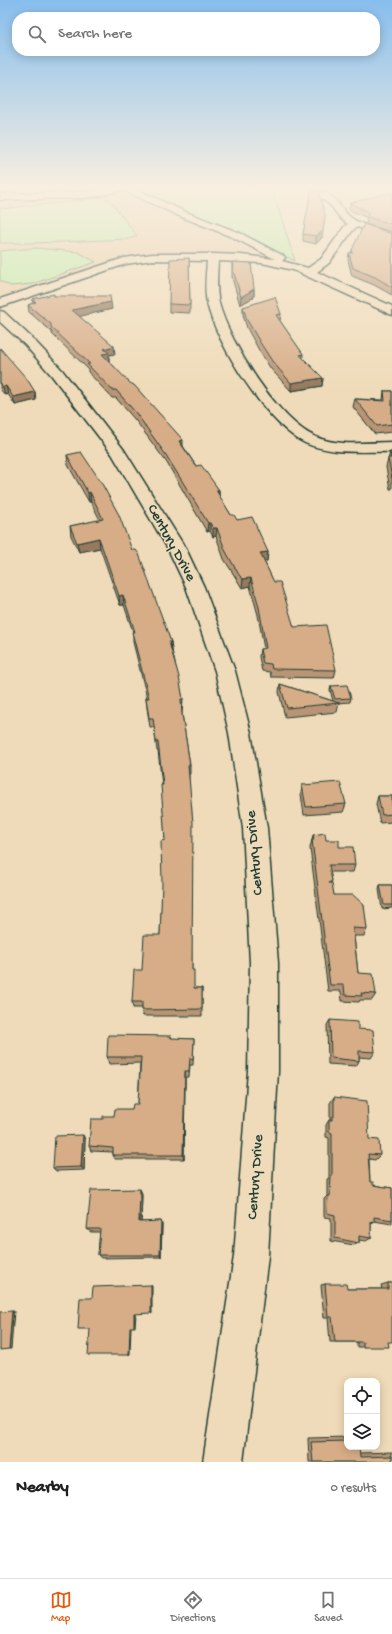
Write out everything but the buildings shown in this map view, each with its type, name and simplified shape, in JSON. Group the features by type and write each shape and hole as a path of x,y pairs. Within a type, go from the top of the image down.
{"street":[{"path":"273,254 296,267 374,302 392,312"},
{"path":"309,273 325,261 330,254"},
{"path":"0,303 124,261 163,256 262,260 296,267"},
{"path":"213,257 213,301 222,331 249,378 282,418 296,432 310,440 329,445 392,447"},
{"name":"Century Drive","path":"0,315 29,342 57,373 120,453 177,549 195,587 224,671 240,733 255,828 264,955 263,1071 251,1256 223,1462"}],"shaded area":[{"path":"0,254 133,254 3,297 0,296"},
{"path":"140,254 262,254 272,259"}],"green space":[{"path":"0,254 82,254 96,262 32,284 11,286 0,281"},
{"path":"280,254 293,254 295,261"}]}
